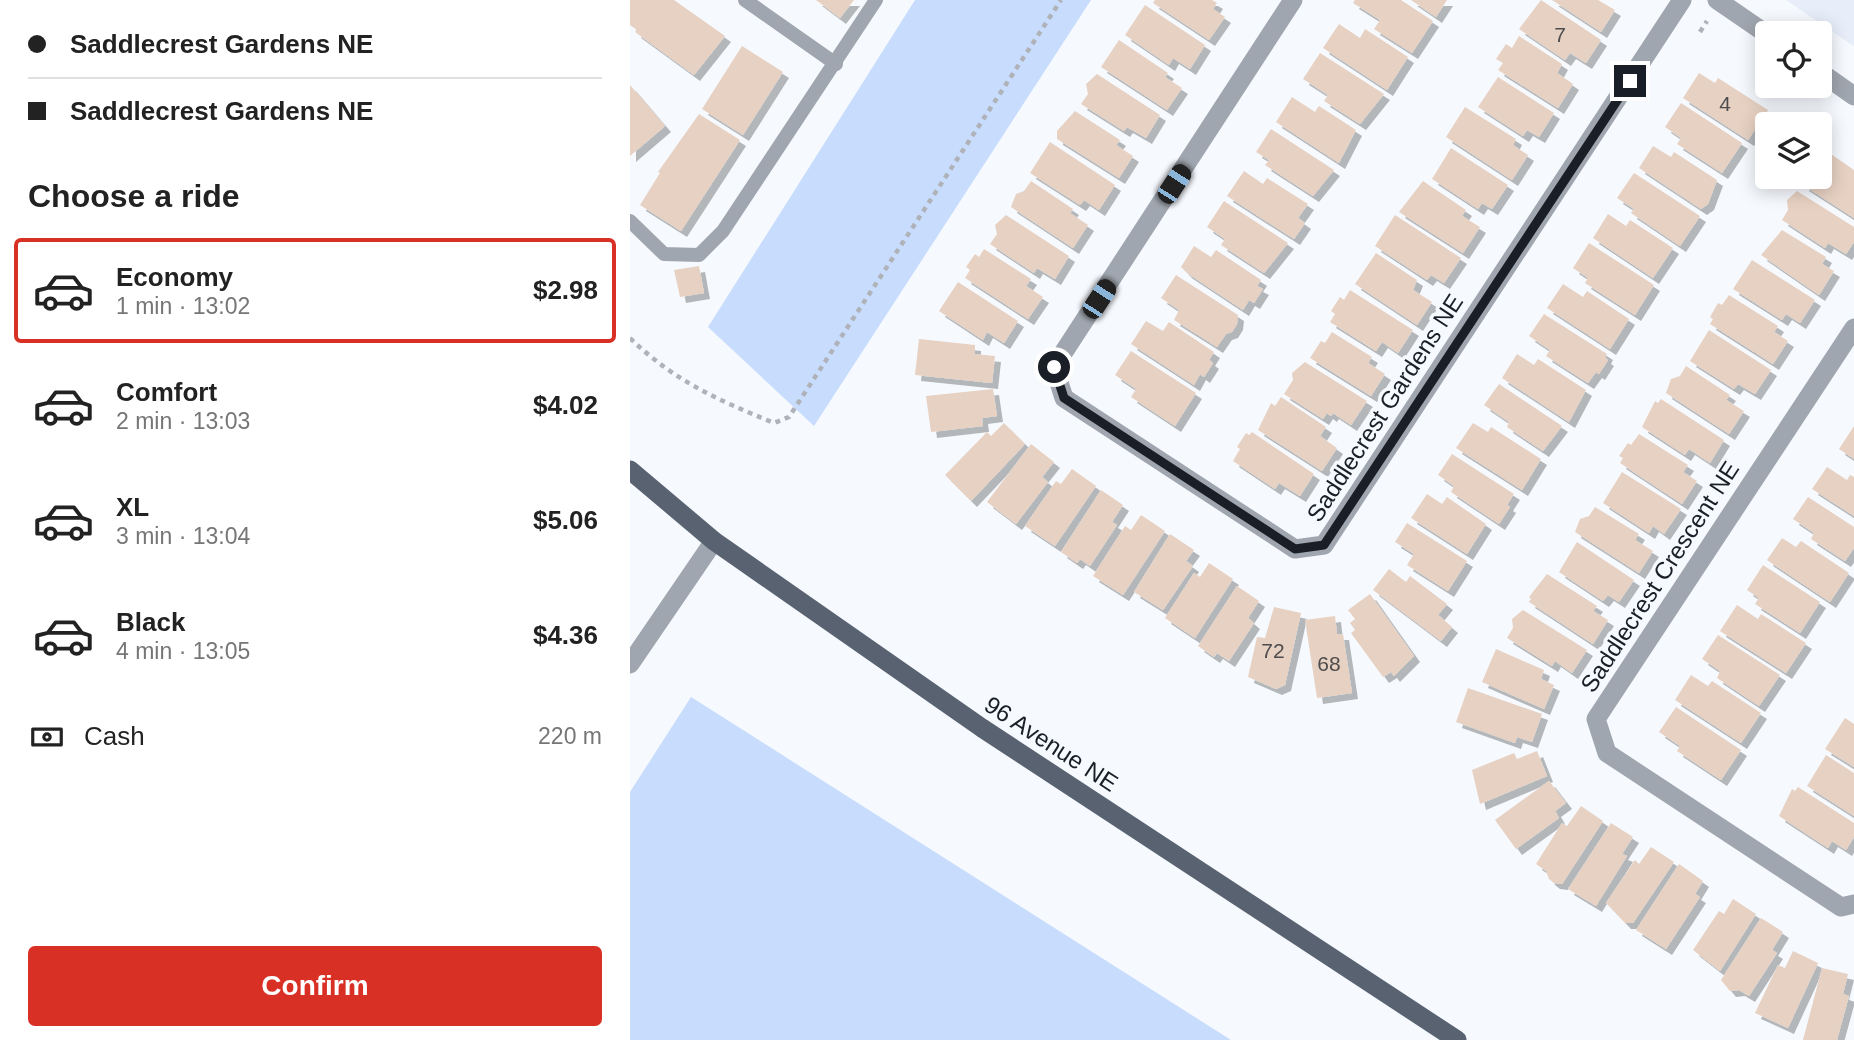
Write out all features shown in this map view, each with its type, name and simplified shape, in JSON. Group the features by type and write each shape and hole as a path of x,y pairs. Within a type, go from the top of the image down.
{"main road":[{"name":"96 Avenue NE","path":"630,470 714,541 982,728 1457,1040"}],"street":[{"name":"Saddlecrest Gardens NE","path":"1293,0 1054,367 1064,398 1295,549 1324,545 1682,0"},
{"path":"1717,0 1755,27"},
{"path":"1832,80 1854,96"},
{"name":"Saddlecrest Crescent NE","path":"1854,328 1596,719 1607,753 1841,907 1854,904"},
{"path":"630,664 714,541"}],"lane":[{"path":"745,0 836,64"},
{"path":"630,221 664,254 699,255 723,231 876,0"}],"path":[{"path":"630,338 651,358 719,402 774,423 789,417 1061,0"}],"shaded area":[{"path":"915,0 1091,0 814,426 708,327"},
{"path":"1786,0 1854,0 1854,46 1832,31 1832,21 1817,21"},
{"path":"691,697 1231,1040 630,1040 630,792"}],"building":[{"path":"630,0 674,0 725,36 694,75 635,32 637,30 630,25"},
{"path":"816,0 854,0 840,18"},
{"path":"1155,0 1212,0 1217,3 1213,9 1225,17 1209,40 1153,3"},
{"path":"1355,0 1401,0 1433,21 1412,53 1374,29 1380,20 1353,3"},
{"path":"1411,0 1447,0 1436,17"},
{"path":"1541,0 1601,40 1586,63 1570,53 1565,60 1519,29"},
{"path":"1552,0 1598,0 1615,10 1601,32"},
{"path":"1145,5 1205,45 1190,69 1173,58 1169,65 1125,35"},
{"path":"1339,24 1360,38 1365,29 1408,57 1387,90 1323,48"},
{"path":"1519,36 1562,64 1557,73 1573,84 1558,108 1498,70 1503,63 1496,59 1506,44 1512,48"},
{"path":"1119,40 1168,73 1165,77 1182,88 1167,110 1101,67"},
{"path":"742,46 783,72 743,135 702,109"},
{"path":"1320,53 1384,94 1360,124 1324,101 1328,95 1303,79"},
{"path":"1699,73 1715,83 1718,78 1768,110 1755,112 1755,130 1748,140 1683,98"},
{"path":"1097,74 1160,115 1146,138 1127,127 1124,131 1081,104 1088,94 1086,84"},
{"path":"1498,77 1554,113 1539,137 1527,130 1523,136 1478,107"},
{"path":"630,85 665,126 630,156"},
{"path":"1292,97 1315,112 1319,106 1356,130 1339,163 1276,122"},
{"path":"1681,103 1742,143 1722,173 1677,144 1681,138 1665,127"},
{"path":"1465,107 1516,139 1513,145 1528,155 1512,180 1446,137"},
{"path":"1075,111 1120,140 1116,145 1133,156 1119,178 1057,139 1057,131"},
{"path":"699,114 740,140 681,231 640,205 660,173 658,172"},
{"path":"1271,129 1334,170 1313,196 1265,165 1269,160 1256,152"},
{"path":"1050,142 1115,185 1099,210 1084,200 1080,205 1030,173"},
{"path":"1653,146 1671,157 1674,152 1717,180 1708,204 1701,209 1639,168"},
{"path":"1451,148 1508,185 1492,209 1482,203 1478,209 1432,179"},
{"path":"1832,155 1854,170 1854,218 1809,189 1832,189"},
{"path":"1244,171 1263,184 1267,178 1308,204 1298,218 1305,223 1294,239 1227,196"},
{"path":"1634,173 1700,216 1680,246 1631,213 1634,209 1617,198"},
{"path":"1031,181 1073,209 1070,213 1088,225 1073,248 1011,207 1016,194 1024,191"},
{"path":"1423,181 1466,210 1462,216 1480,227 1463,253 1399,212"},
{"path":"1797,191 1854,227 1854,242 1846,254 1828,243 1825,248 1782,220 1788,210 1787,200"},
{"path":"1224,201 1288,243 1264,273 1221,245 1225,239 1207,227"},
{"path":"1608,214 1626,226 1630,220 1673,248 1653,278 1593,238"},
{"path":"1006,215 1069,256 1055,279 1037,268 1034,273 990,244 997,234 995,225"},
{"path":"1395,215 1461,258 1444,283 1431,275 1427,280 1375,246"},
{"path":"1782,230 1826,257 1822,264 1834,271 1819,295 1761,255"},
{"path":"1589,243 1654,285 1635,315 1585,283 1588,278 1573,268"},
{"path":"1194,246 1211,257 1216,250 1261,280 1257,286 1263,289 1254,303 1249,300 1243,310 1187,273 1181,267"},
{"path":"984,249 1031,279 1026,286 1043,297 1028,319 965,278 970,270 966,267 975,254 979,257"},
{"path":"1376,253 1417,280 1413,290 1432,302 1417,325 1355,284"},
{"path":"1752,260 1815,300 1800,323 1786,314 1782,320 1733,289"},
{"path":"699,266 704,293 680,297 674,270"},
{"path":"1176,275 1238,315 1232,332 1226,334 1217,347 1174,320 1179,310 1161,298"},
{"path":"958,282 1018,321 1004,343 987,332 983,340 939,311"},
{"path":"1563,284 1583,297 1587,291 1629,319 1610,349 1547,308"},
{"path":"1350,290 1413,330 1398,353 1382,342 1376,351 1330,322 1335,314 1331,311 1340,297 1344,300"},
{"path":"1729,295 1778,326 1774,332 1788,341 1773,364 1710,324 1713,319 1710,317 1718,303 1722,305"},
{"path":"1544,314 1607,354 1605,358 1608,360 1599,374 1596,372 1588,383 1546,356 1550,350 1529,336"},
{"path":"1146,321 1163,331 1169,322 1214,352 1209,360 1213,363 1204,377 1200,374 1194,385 1131,344"},
{"path":"1709,330 1771,370 1755,394 1738,384 1734,389 1690,361"},
{"path":"1332,332 1372,357 1368,363 1385,374 1371,396 1310,358 1321,341 1325,343"},
{"path":"919,339 975,345 975,354 995,356 992,383 915,375"},
{"path":"1131,351 1196,393 1175,426 1131,397 1136,389 1115,375"},
{"path":"1517,354 1534,365 1538,359 1586,390 1569,422 1502,378"},
{"path":"1305,362 1367,401 1351,425 1333,413 1331,416 1327,413 1323,419 1284,394 1293,380 1292,373"},
{"path":"1686,366 1730,395 1726,400 1744,411 1729,434 1666,393 1671,379 1680,376"},
{"path":"1499,384 1562,426 1543,451 1507,427 1509,422 1484,405"},
{"path":"993,389 997,416 982,418 983,426 931,432 926,396"},
{"path":"1281,397 1326,427 1320,436 1337,448 1322,471 1258,430 1271,403 1275,406"},
{"path":"1661,399 1724,440 1710,463 1689,449 1685,455 1642,427 1655,401 1658,403"},
{"path":"1004,423 1025,444 971,501 945,475 987,432 991,436"},
{"path":"1473,423 1488,432 1491,427 1541,459 1522,490 1456,448"},
{"path":"1854,426 1854,459 1839,449"},
{"path":"1252,432 1314,474 1300,496 1279,483 1275,489 1233,461 1240,449 1237,447 1246,433 1249,435"},
{"path":"1639,434 1688,465 1683,472 1697,481 1682,504 1620,463 1623,458 1619,456"},
{"path":"1031,444 1054,462 1042,477 1048,482 1016,524 987,502"},
{"path":"1452,454 1514,494 1507,505 1510,507 1499,524 1451,492 1454,486 1438,475"},
{"path":"1827,467 1847,480 1850,475 1854,477 1854,516 1812,489"},
{"path":"1072,469 1096,486 1055,546 1025,526 1056,481 1061,484"},
{"path":"1622,472 1681,509 1664,534 1653,526 1649,533 1603,503"},
{"path":"1101,490 1123,505 1112,522 1117,525 1090,566 1080,559 1077,563 1061,552"},
{"path":"1427,494 1442,504 1447,497 1486,524 1467,554 1411,518"},
{"path":"1808,497 1854,527 1854,548 1845,561 1811,539 1814,533 1793,519"},
{"path":"1595,507 1639,534 1635,540 1653,551 1639,573 1575,532 1580,519 1589,516"},
{"path":"1141,515 1165,531 1123,595 1093,576 1125,526 1131,530"},
{"path":"1407,523 1467,561 1448,591 1407,565 1414,554 1395,542"},
{"path":"1170,534 1194,550 1186,561 1193,566 1163,610 1134,592"},
{"path":"1782,538 1796,547 1801,541 1849,573 1830,602 1767,560"},
{"path":"1577,542 1634,580 1619,602 1608,595 1603,601 1559,572"},
{"path":"1209,563 1233,579 1195,638 1165,618 1194,573 1200,577"},
{"path":"1763,565 1820,602 1800,633 1755,604 1759,598 1747,590"},
{"path":"1389,569 1406,582 1410,576 1447,604 1438,615 1452,627 1441,641 1373,590"},
{"path":"1547,574 1597,606 1593,611 1608,620 1593,644 1529,602 1529,597"},
{"path":"1237,586 1259,601 1248,618 1254,623 1229,661 1217,653 1214,657 1198,646"},
{"path":"1370,594 1414,656 1394,676 1391,672 1383,677 1351,633 1355,630 1350,623 1355,619 1348,610"},
{"path":"1737,605 1758,619 1761,614 1806,643 1786,673 1720,631"},
{"path":"1274,607 1301,613 1285,685 1276,689 1248,677 1257,637 1265,638"},
{"path":"1523,610 1587,650 1572,673 1555,661 1552,666 1507,638 1513,628 1512,619"},
{"path":"1335,616 1337,634 1343,634 1352,693 1317,698 1305,620"},
{"path":"1718,635 1780,675 1759,706 1717,678 1720,671 1702,659"},
{"path":"1496,649 1544,670 1541,679 1554,685 1544,709 1482,682"},
{"path":"1691,675 1708,686 1712,681 1761,713 1741,743 1675,700"},
{"path":"1468,688 1542,714 1532,742 1517,737 1515,743 1456,722"},
{"path":"1676,707 1741,750 1721,780 1677,751 1680,746 1659,732"},
{"path":"1845,718 1854,724 1854,767 1825,749"},
{"path":"1537,751 1547,776 1480,804 1472,770 1514,753 1517,759"},
{"path":"1826,755 1854,773 1854,816 1807,786"},
{"path":"1549,781 1566,803 1555,811 1559,818 1516,849 1495,820"},
{"path":"1798,787 1854,823 1854,837 1846,850 1832,841 1828,848 1779,816 1792,789 1795,791"},
{"path":"1581,806 1603,821 1562,884 1554,883 1546,871 1536,864 1562,823 1567,826"},
{"path":"1611,823 1633,837 1622,854 1627,856 1596,906 1568,889"},
{"path":"1651,847 1674,862 1633,923 1625,923 1606,903 1635,860 1639,864"},
{"path":"1679,864 1703,881 1695,894 1700,897 1666,949 1636,930"},
{"path":"1733,899 1756,914 1720,971 1693,950 1719,911 1724,914"},
{"path":"1761,918 1783,932 1772,950 1777,953 1749,996 1739,990 1730,991 1721,980"},
{"path":"1793,951 1818,963 1788,1028 1755,1013 1778,965 1785,968"},
{"path":"1822,968 1848,974 1843,994 1849,996 1837,1040 1803,1040"}],"route":[{"path":"1054,367 1064,398 1295,549 1324,545 1630,81"}]}
